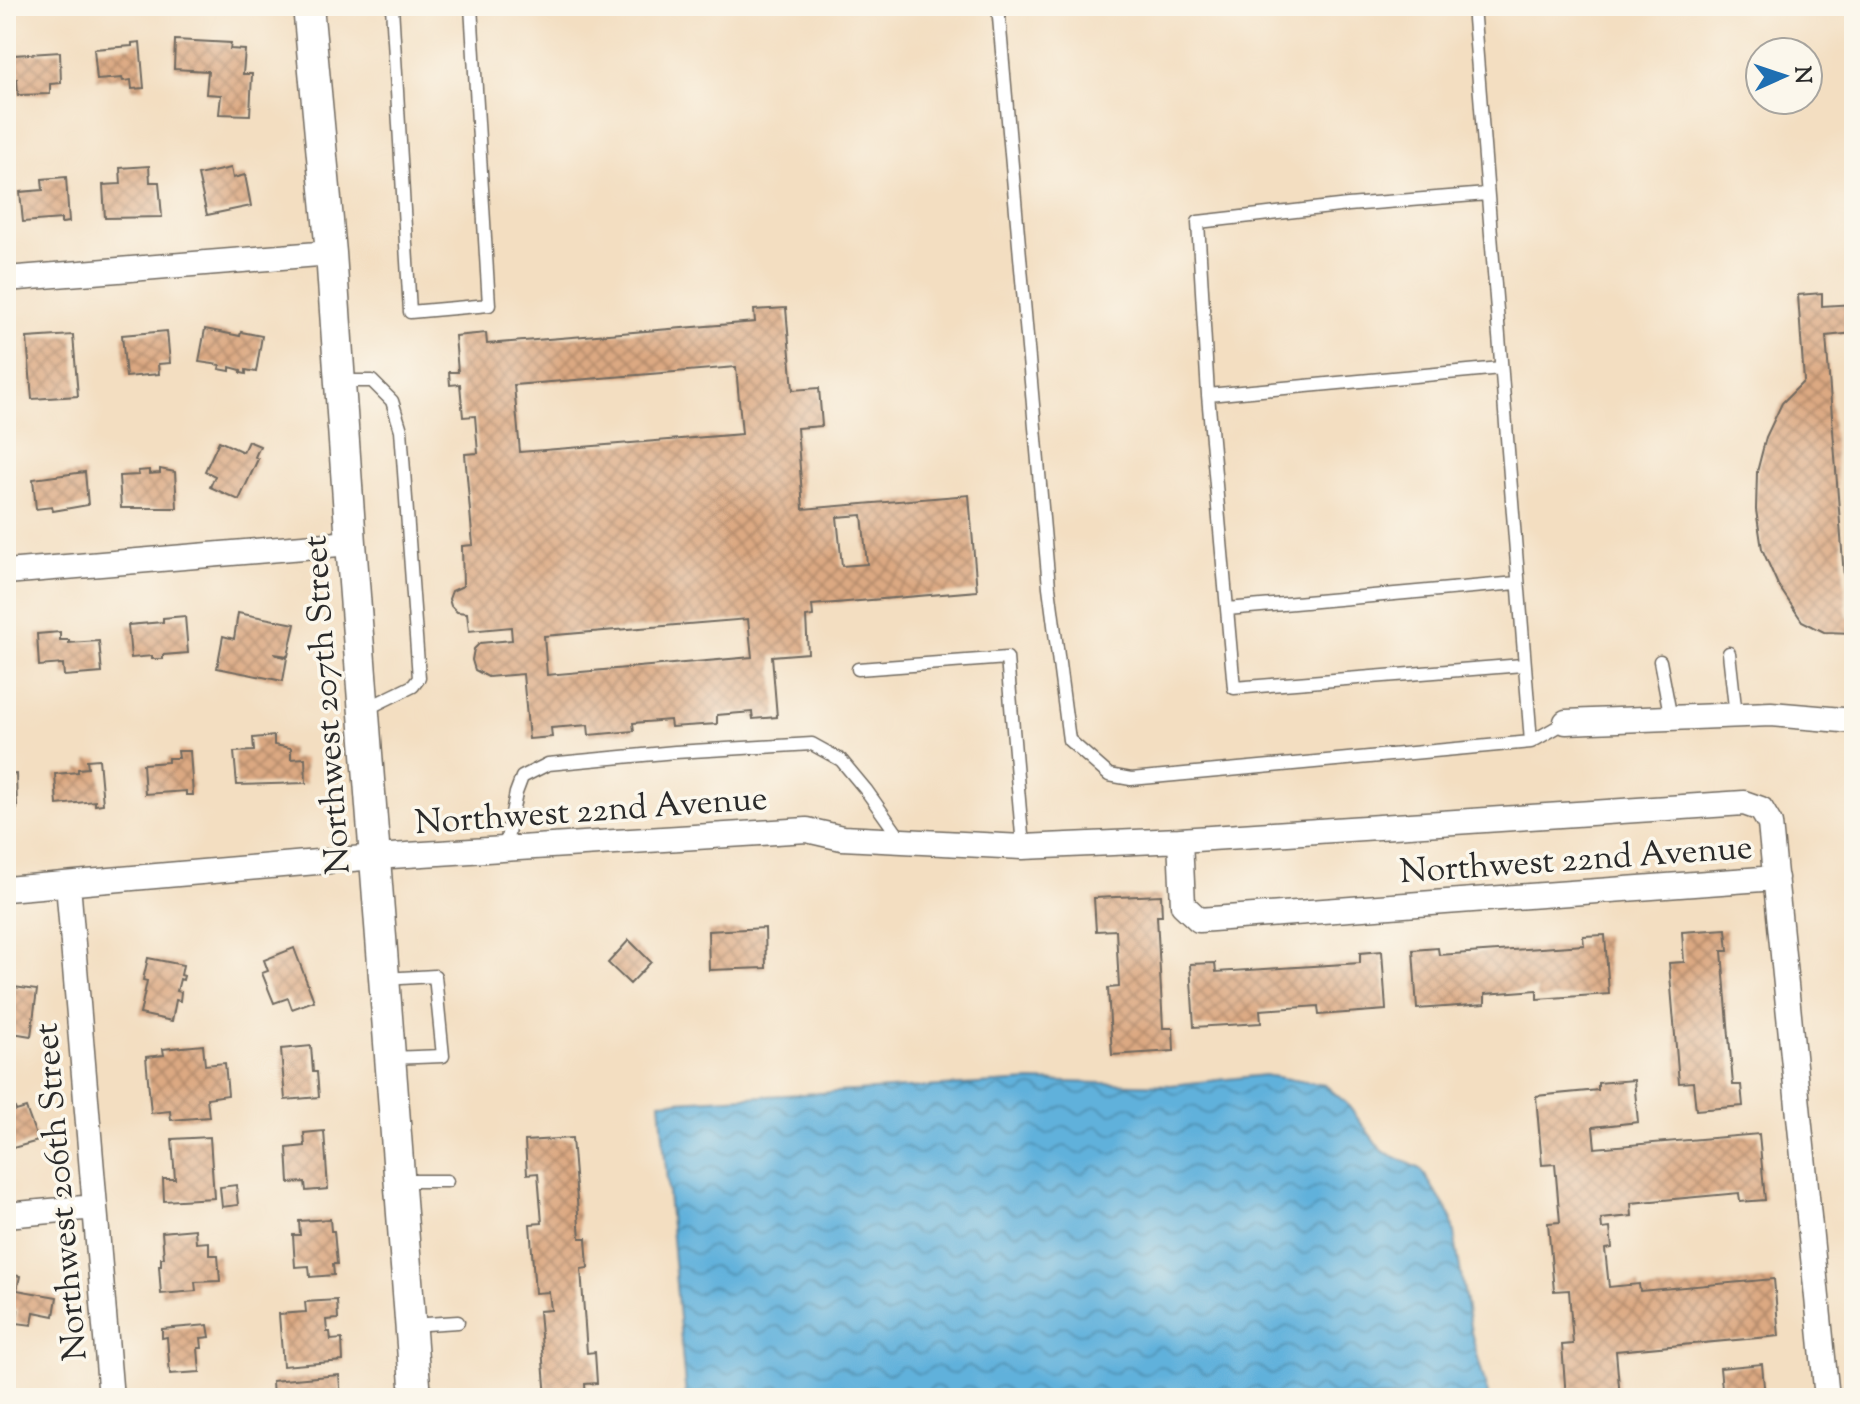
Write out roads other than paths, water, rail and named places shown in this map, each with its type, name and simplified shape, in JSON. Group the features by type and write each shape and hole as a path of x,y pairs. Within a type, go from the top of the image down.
{"street":[{"name":"Northwest 207th Street","path":"308,6 331,253 416,1398"},
{"path":"6,279 331,253"},
{"path":"6,572 351,543"},
{"path":"1566,722 1771,714 1854,721"},
{"name":"Northwest 22nd Avenue","path":"6,889 375,857 807,830 842,838 1023,847 1180,840 1744,803 1761,809 1770,824 1776,878 1199,920 1183,905 1180,840"},
{"path":"1776,878 1827,1398"},
{"name":"Northwest 206th Street","path":"68,884 111,1398"},
{"path":"6,1215 95,1207"}],"lane":[{"path":"392,6 410,312 489,305 471,6"},
{"path":"998,6 1048,571 1069,740 1109,775 1131,779 1531,742 1566,722"},
{"path":"1473,6 1531,742"},
{"path":"1487,194 1348,205 1198,222 1208,395 1234,688 1523,665"},
{"path":"1208,395 1501,368"},
{"path":"340,381 372,381 392,401 401,430 418,662 419,678 413,686 364,710"},
{"path":"1227,609 1517,583"},
{"path":"1729,653 1736,716"},
{"path":"858,669 1007,658 1023,847"},
{"path":"1660,661 1671,719"},
{"path":"505,849 522,777 548,764 812,744 841,760 902,841"},
{"path":"384,979 435,976 443,1056 390,1058"},
{"path":"399,1181 447,1181"},
{"path":"410,1325 458,1322"}],"water":[{"path":"1264,1075 1325,1085 1347,1104 1382,1151 1421,1169 1451,1216 1471,1332 1489,1398 686,1398 660,1102 1031,1081 1171,1085"}]}
